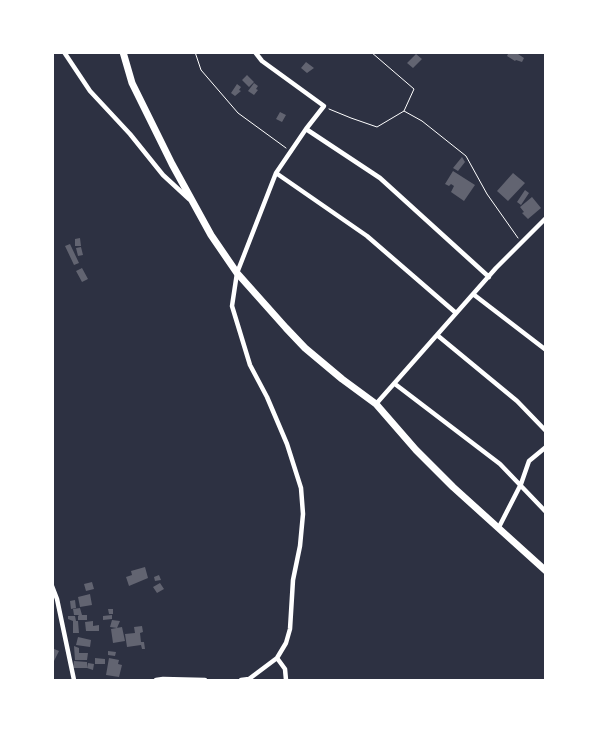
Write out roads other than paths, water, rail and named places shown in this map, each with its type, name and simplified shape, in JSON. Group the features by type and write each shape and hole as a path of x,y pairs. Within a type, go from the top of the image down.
{"main road":[{"path":"123,52 132,83 172,164 211,235 237,273 305,348 342,380 376,404 416,450 453,487 546,571"}],"street":[{"path":"64,52 90,92 130,134 163,174 194,203"},
{"path":"241,680 249,679 277,658 286,643 290,629 293,580 302,530 301,488 287,444 267,397 250,365 232,306 237,273 276,172 324,106 262,61 255,52"},
{"path":"306,129 380,178 489,277"},
{"path":"276,172 367,236 456,313"},
{"path":"376,404 473,294 546,218"},
{"path":"473,294 546,350"},
{"path":"437,335 517,401 546,431"},
{"path":"395,384 500,464 546,512"},
{"path":"499,527 521,484 529,460 546,447"},
{"path":"52,586 57,599 74,680"},
{"path":"277,658 285,669 286,680"},
{"path":"156,680 205,680"}]}
